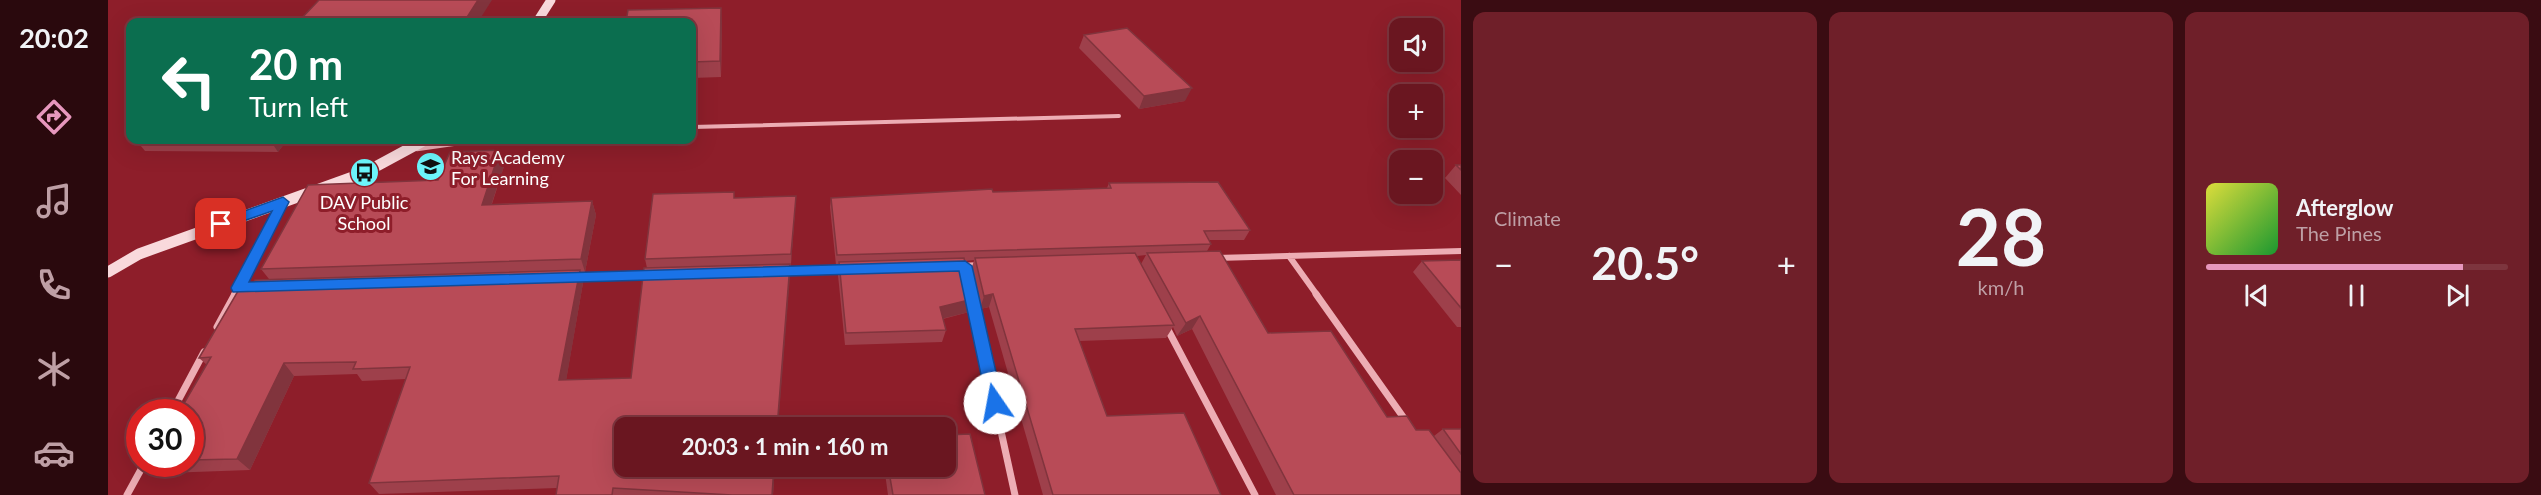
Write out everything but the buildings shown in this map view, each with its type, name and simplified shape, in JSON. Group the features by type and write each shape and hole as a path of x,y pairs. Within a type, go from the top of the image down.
{"main road":[{"path":"540,18 551,0"},
{"path":"108,272 139,254 364,173 419,144"}],"street":[{"path":"179,399 283,202"},
{"path":"1211,258 1461,250"},
{"path":"1289,256 1411,428"},
{"path":"953,266 988,265"},
{"path":"965,266 967,277"},
{"path":"774,272 857,269"},
{"path":"560,278 655,275"},
{"path":"238,288 262,287"},
{"path":"970,289 1015,495"},
{"path":"1164,322 1255,495"},
{"path":"127,495 137,477"}],"lane":[{"path":"696,127 1119,116"},
{"path":"410,150 452,144"}],"place":[{"name":"Rays Academy For Learning","path":"430,167"},
{"name":"DAV Public School","path":"364,173"}],"route":[{"path":"221,224 283,202 238,288 965,266 995,403"}]}
